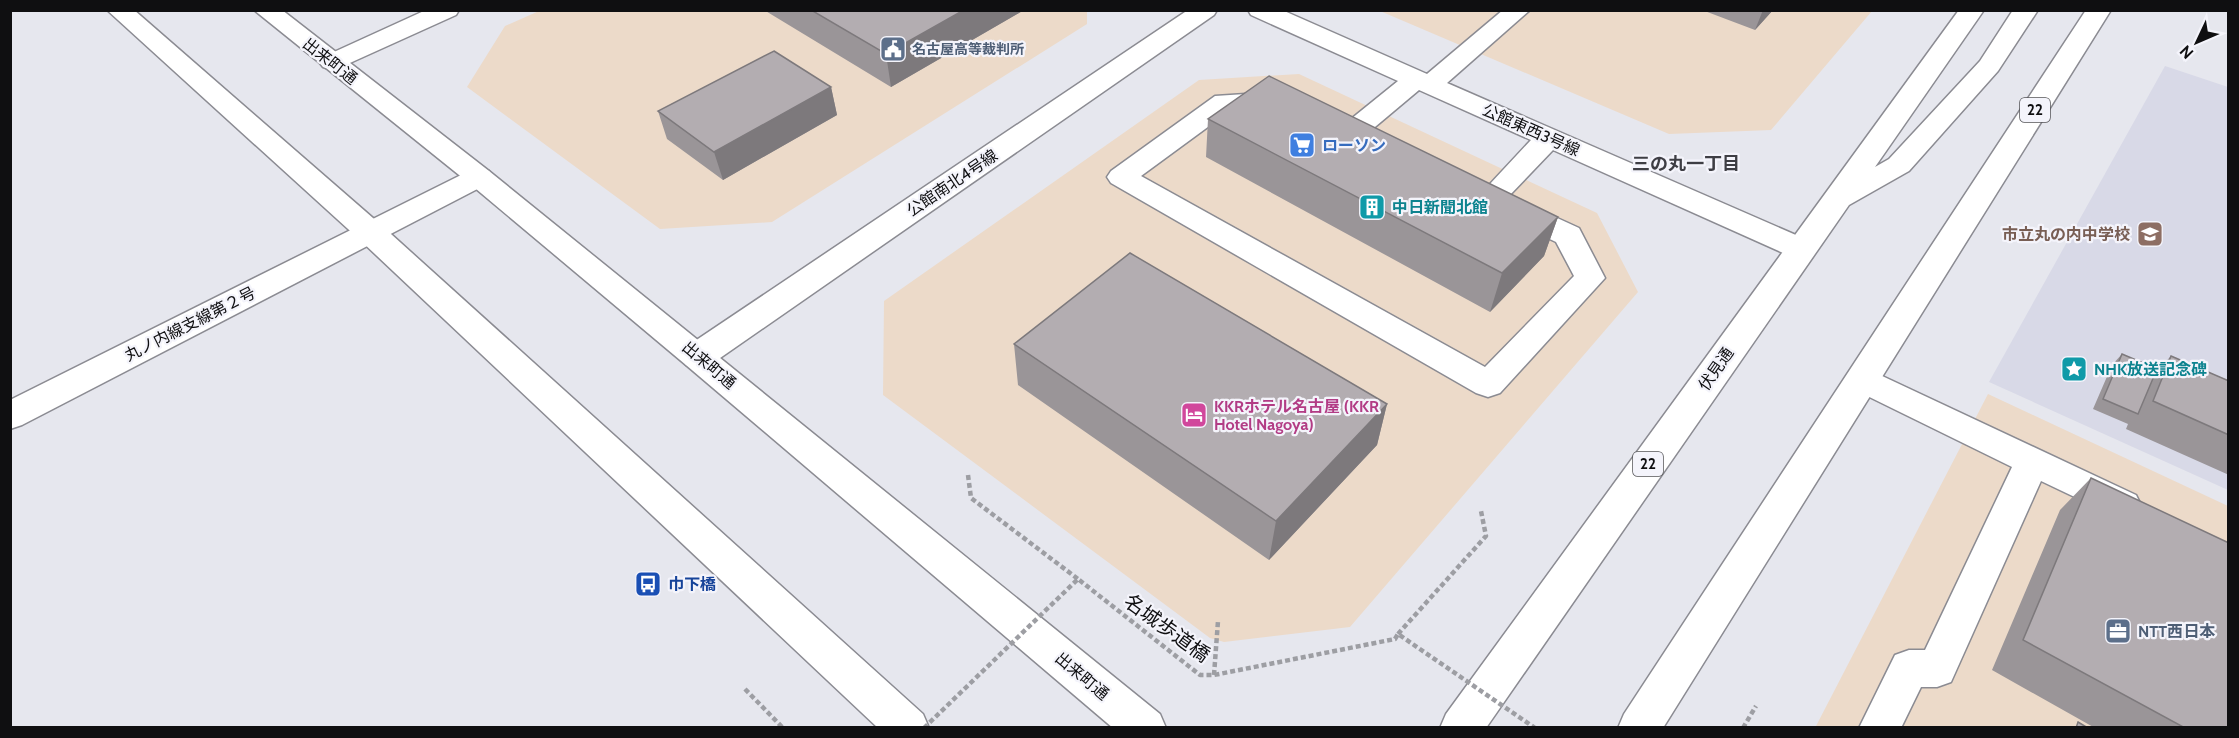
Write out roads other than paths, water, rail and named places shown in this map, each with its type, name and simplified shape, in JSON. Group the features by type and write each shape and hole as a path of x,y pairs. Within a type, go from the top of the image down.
{"main road":[{"path":"119,10 370,232 908,728"},
{"name":"出来町通","path":"266,10 479,177 1145,728"},
{"path":"332,62 447,10"},
{"name":"公館南北4号線","path":"698,356 1205,10"},
{"name":"公館東西3号線","path":"1260,10 1801,249"},
{"path":"1518,10 1423,82 1353,131 1289,100 1224,102 1121,177 1488,384 1590,278 1568,235 1490,199 1549,138"},
{"name":"伏見通","path":"1461,728 1972,10"},
{"path":"1836,202 1899,165 1989,66 2026,10"},
{"name":"22","path":"1639,728 2099,10"},
{"name":"丸ノ内線支線第２号","path":"10,416 479,177"},
{"path":"1863,379 2156,521"},
{"path":"1880,728 1909,668 1937,669 2032,461"}],"place":[{"name":"名古屋高等裁判所","path":"893,49"},
{"name":"ローソン","path":"1302,145"},
{"name":"中日新聞北館","path":"1372,207"},
{"name":"市立丸の内中学校","path":"2150,234"},
{"name":"NHK放送記念碑","path":"2074,369"},
{"name":"KKRホテル名古屋 (KKR Hotel Nagoya)","path":"1194,415"},
{"name":"巾下橋","path":"648,584"},
{"name":"NTT西日本","path":"2118,631"}],"district":[{"name":"三の丸一丁目","path":"1686,164"}]}
